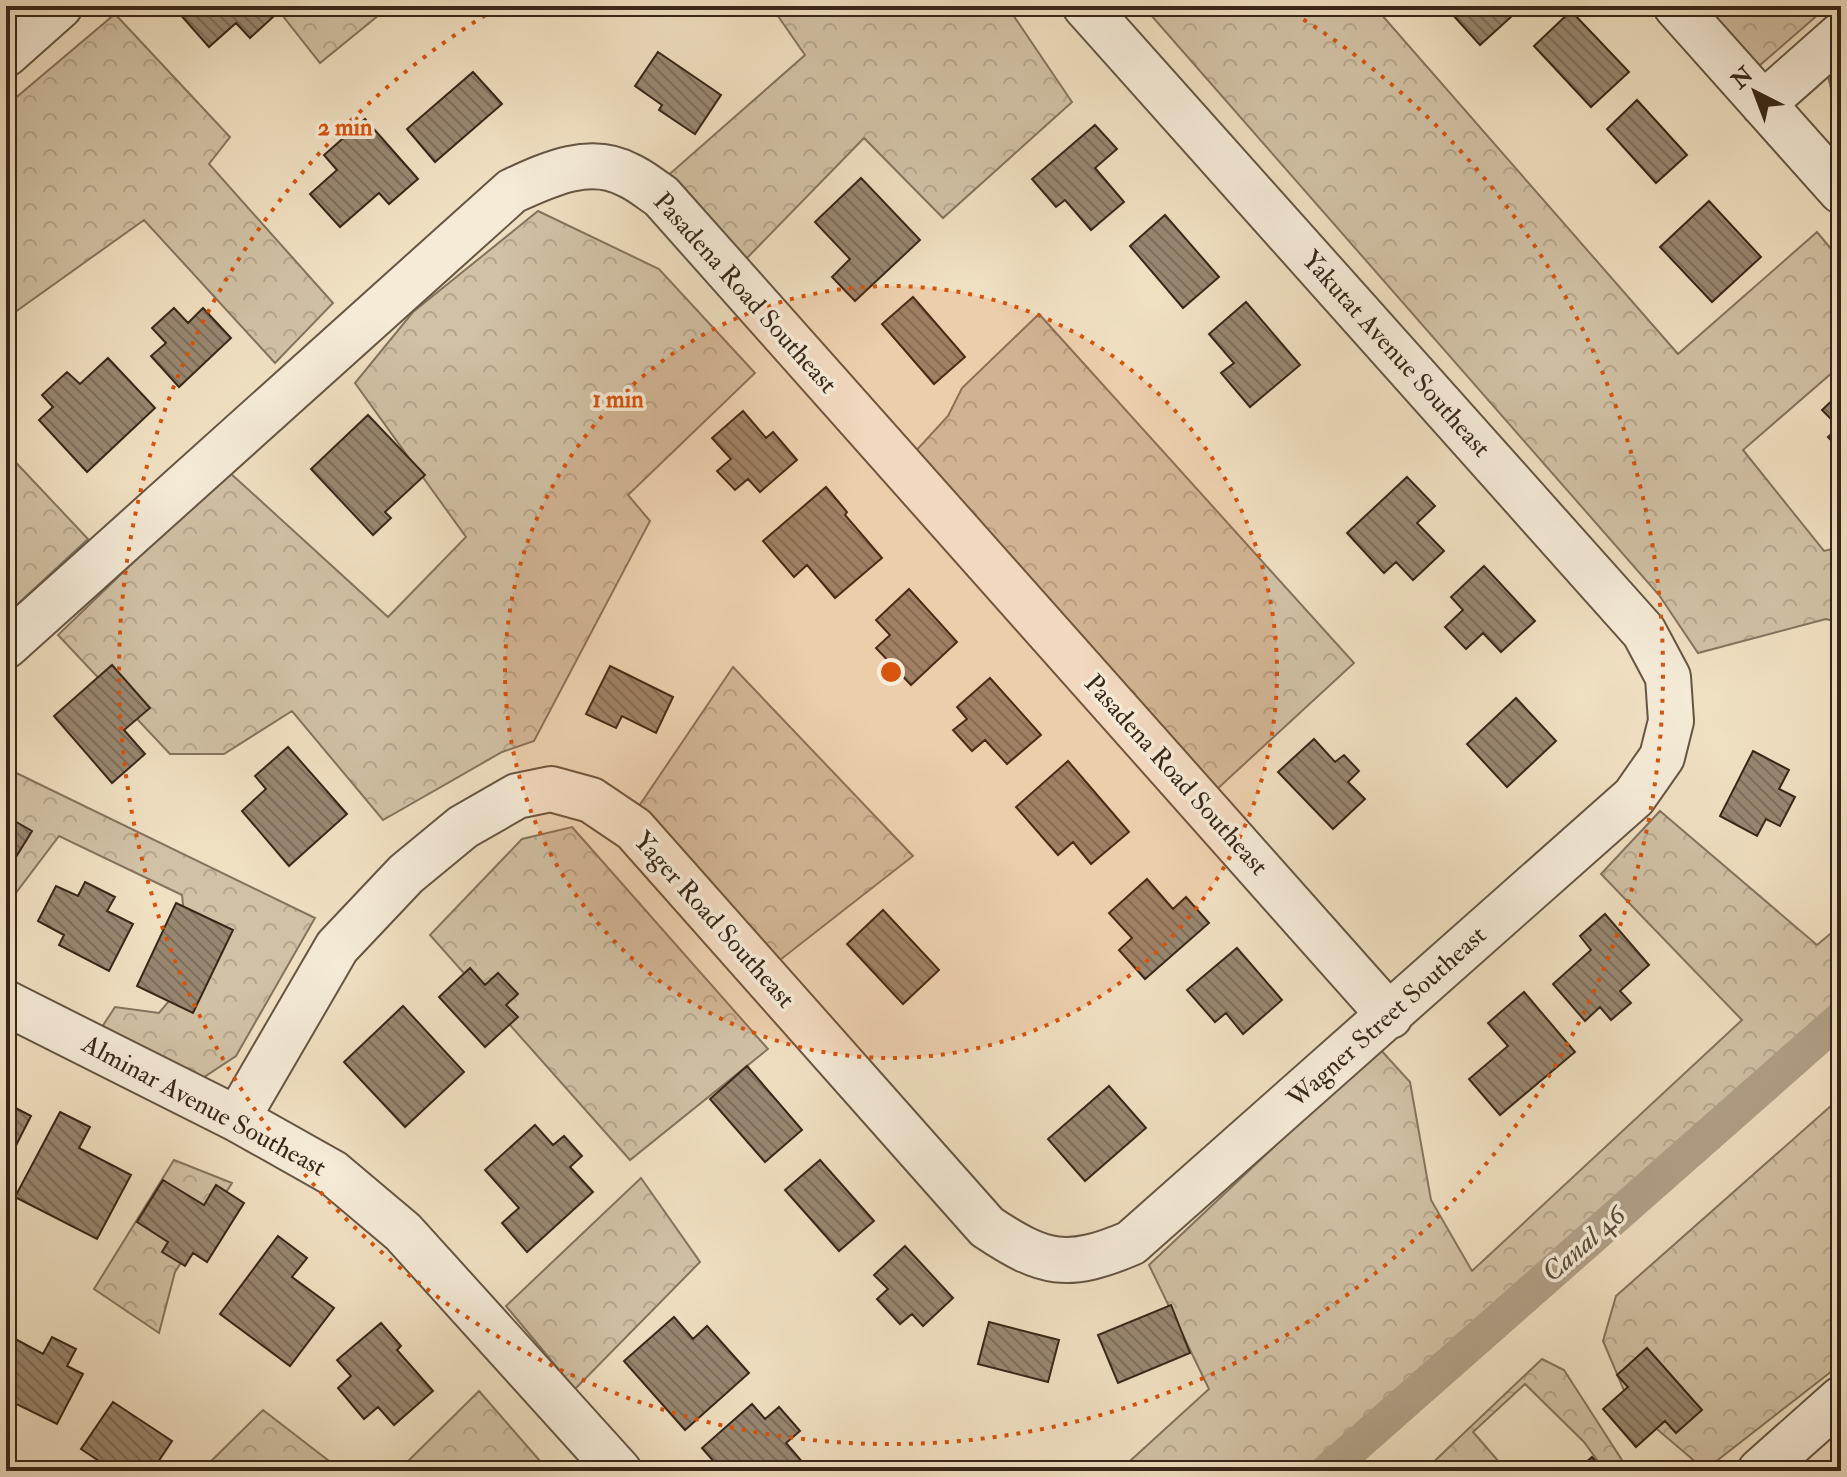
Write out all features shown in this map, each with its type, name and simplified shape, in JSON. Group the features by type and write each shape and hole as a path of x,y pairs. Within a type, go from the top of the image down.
{"street":[{"path":"6,54 60,6"},
{"name":"Yakutat Avenue Southeast","path":"1085,6 1644,632 1668,677 1671,721"},
{"path":"1676,6 1841,191"},
{"path":"1763,104 1841,35"},
{"name":"Pasadena Road Southeast","path":"6,646 512,191 555,171 594,166 626,173 661,196 1390,1016"},
{"name":"Wagner Street Southeast","path":"1059,1261 1096,1258 1131,1243 1390,1016 1634,797 1662,757 1671,721"},
{"name":"Yager Road Southeast","path":"237,1119 337,947 396,885 463,827 517,796 551,789 591,800 634,829 987,1227 1022,1250 1059,1261"},
{"name":"Alminar Avenue Southeast","path":"6,1003 237,1119 333,1173 403,1232 619,1471"},
{"path":"1760,1471 1841,1399"}],"green space":[{"path":"275,6 390,6 320,63"},
{"path":"771,6 1007,6 1072,102 943,218 864,138 746,259 664,179 805,55"},
{"path":"1143,6 1374,6 1678,354 1817,232 1841,261 1841,365 1743,450 1824,551 1841,547 1841,623 1826,619 1698,653 1659,595"},
{"path":"1705,6 1828,6 1759,66"},
{"path":"115,14 230,137 209,164 333,303 275,363 144,220 11,315 6,304 6,106"},
{"path":"1841,58 1841,133 1827,71"},
{"path":"538,211 659,269 755,373 628,495 650,521 534,741 502,752 383,820 292,711 224,754 170,754 58,635 228,471 388,617 466,537 355,383 413,312"},
{"path":"1039,314 1354,663 1216,790 912,455 948,416 962,388"},
{"path":"6,452 88,539 8,613 6,610"},
{"path":"733,667 913,856 780,960 637,809"},
{"path":"6,768 315,918 236,1056 198,1081 98,1033 115,1007 159,1013 190,976 182,895 59,836 6,906"},
{"path":"1660,811 1817,945 1841,925 1841,1004 1311,1471 1119,1471 1209,1389 1149,1265 1379,1048 1410,1082 1431,1200 1472,1271 1742,1020 1601,874"},
{"path":"572,827 768,1049 630,1160 430,935 522,839"},
{"path":"1841,1097 1841,1364 1705,1470 1631,1407 1603,1341 1616,1296"},
{"path":"174,1160 232,1183 175,1272 159,1333 94,1289"},
{"path":"641,1178 700,1262 575,1389 506,1306"},
{"path":"1542,1359 1564,1370 1629,1471 1605,1471 1584,1442 1525,1384 1473,1432 1507,1471 1424,1471"},
{"path":"479,1391 540,1461 529,1471 398,1471"},
{"path":"263,1410 342,1471 201,1471"}],"building":[{"path":"187,6 285,6 250,38 236,23 209,47 179,13"},
{"path":"1463,6 1523,6 1480,45 1453,15"},
{"path":"1571,11 1629,72 1591,107 1534,46"},
{"path":"658,52 721,95 695,134 659,110 662,105 635,86"},
{"path":"473,72 502,104 435,162 407,129"},
{"path":"1637,100 1687,155 1656,183 1607,129"},
{"path":"365,119 418,179 389,204 379,193 340,227 310,194 337,170 324,155"},
{"path":"1095,125 1117,149 1095,168 1124,202 1091,230 1065,200 1056,207 1032,179"},
{"path":"861,178 920,240 855,301 832,277 850,259 815,222"},
{"path":"1709,201 1761,257 1712,302 1660,247"},
{"path":"1165,215 1219,277 1183,308 1130,246"},
{"path":"913,297 965,357 934,384 882,324"},
{"path":"1246,302 1300,365 1250,407 1221,373 1234,363 1209,334"},
{"path":"174,308 188,323 203,308 231,338 179,387 151,356 166,343 152,328"},
{"path":"108,358 155,408 87,472 39,420 53,407 42,395 67,372 80,384"},
{"path":"1841,392 1841,451 1828,437 1839,427 1822,410"},
{"path":"743,411 766,438 773,432 797,460 760,492 748,479 735,490 717,471 731,459 712,438"},
{"path":"368,415 425,475 385,512 391,518 373,535 311,469"},
{"path":"1407,477 1435,506 1417,523 1444,551 1413,580 1396,562 1384,573 1347,533"},
{"path":"826,487 847,512 845,515 882,558 835,598 807,565 794,577 763,541"},
{"path":"1484,566 1535,621 1501,652 1483,633 1466,649 1445,627 1463,610 1451,597"},
{"path":"909,589 957,642 911,685 876,648 890,635 876,620"},
{"path":"112,665 150,708 124,730 145,754 112,783 54,716"},
{"path":"610,666 673,697 656,733 622,716 616,728 586,714"},
{"path":"990,678 1041,735 1007,764 985,740 972,751 953,730 967,719 957,707"},
{"path":"1516,698 1556,741 1507,787 1467,744"},
{"path":"1314,739 1335,762 1344,755 1359,771 1348,782 1365,799 1333,829 1278,772"},
{"path":"288,747 347,814 289,866 242,811 266,789 255,776"},
{"path":"1753,751 1789,770 1779,789 1795,797 1780,826 1766,819 1757,836 1720,816"},
{"path":"1068,761 1129,832 1091,864 1073,842 1058,855 1016,807"},
{"path":"6,816 32,831 6,873"},
{"path":"1147,879 1173,909 1186,897 1209,923 1145,979 1119,950 1132,938 1109,913"},
{"path":"85,882 115,897 107,911 133,924 109,971 59,945 64,935 38,921 56,886 78,896"},
{"path":"176,903 233,930 193,1013 137,986"},
{"path":"883,910 939,970 903,1004 847,944"},
{"path":"1605,914 1649,965 1620,991 1631,1003 1611,1020 1600,1007 1585,1021 1553,984 1591,950 1580,936"},
{"path":"1237,948 1282,1000 1243,1034 1226,1013 1215,1022 1187,990"},
{"path":"470,968 485,985 498,973 518,994 506,1005 518,1017 485,1047 439,997"},
{"path":"1524,992 1575,1052 1500,1115 1469,1079 1508,1046 1488,1023"},
{"path":"403,1006 464,1072 405,1127 344,1062"},
{"path":"747,1066 802,1130 765,1162 710,1099"},
{"path":"1109,1086 1146,1128 1085,1181 1048,1139"},
{"path":"6,1103 31,1116 6,1165"},
{"path":"60,1112 90,1127 79,1148 131,1175 97,1239 15,1197"},
{"path":"535,1125 553,1145 564,1136 582,1156 570,1167 593,1192 527,1252 502,1223 519,1208 485,1170"},
{"path":"820,1160 874,1221 839,1251 785,1190"},
{"path":"163,1180 204,1205 216,1185 244,1203 207,1262 193,1253 185,1266 162,1252 168,1242 137,1222"},
{"path":"278,1236 307,1258 292,1277 334,1308 290,1366 220,1314"},
{"path":"905,1246 953,1298 923,1326 912,1314 900,1324 877,1299 888,1289 874,1275"},
{"path":"1171,1305 1190,1353 1118,1383 1098,1335"},
{"path":"674,1317 693,1339 707,1326 749,1373 685,1430 624,1361"},
{"path":"989,1322 1059,1340 1048,1382 978,1364"},
{"path":"381,1323 401,1346 397,1350 433,1391 394,1425 378,1407 364,1419 338,1388 351,1376 337,1360"},
{"path":"6,1334 43,1354 52,1337 76,1349 67,1366 83,1374 57,1424 6,1399"},
{"path":"1647,1348 1702,1410 1676,1433 1665,1421 1636,1447 1603,1409 1628,1387 1617,1375"},
{"path":"113,1402 172,1441 152,1471 114,1471 81,1449"},
{"path":"752,1404 765,1419 779,1407 800,1431 786,1443 810,1471 722,1471 702,1448"},
{"path":"1592,1457 1604,1471 1576,1471"}],"waterway":[{"name":"Canal 46","path":"1327,1471 1841,1018"}]}
